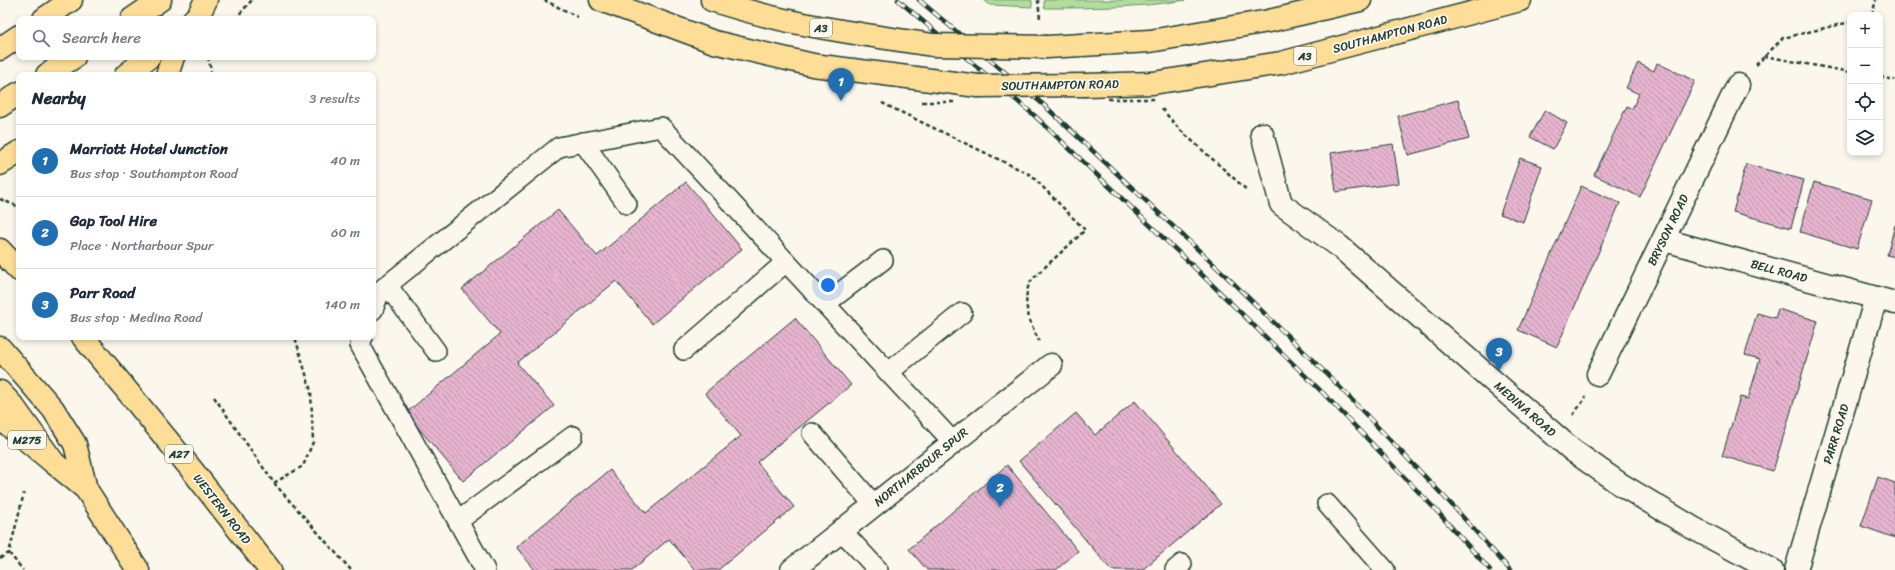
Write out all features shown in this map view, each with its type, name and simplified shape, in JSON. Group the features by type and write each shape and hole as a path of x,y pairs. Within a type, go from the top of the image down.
{"main road":[{"path":"48,16 71,0"},
{"path":"136,16 160,0"},
{"path":"197,16 206,0"},
{"name":"SOUTHAMPTON ROAD","path":"601,0 714,42 799,62 978,86 1153,83 1281,63 1520,0"},
{"name":"A3","path":"712,0 735,8 824,28 932,45 1046,47 1150,41 1269,21 1360,0"},
{"path":"0,33 16,30"},
{"path":"0,49 16,38"},
{"path":"52,72 70,60"},
{"path":"130,72 145,60"},
{"path":"168,72 172,60"},
{"path":"0,106 16,95"},
{"path":"0,164 16,154"},
{"path":"0,250 16,267"},
{"name":"WESTERN ROAD","path":"87,340 192,470 270,570"},
{"path":"0,348 53,409 75,444 86,489"},
{"path":"0,392 13,406 54,463 86,489 138,570"},
{"name":"M275","path":"0,418 54,463"}],"street":[{"name":"BRYSON ROAD","path":"1598,374 1738,85"},
{"path":"1262,134 1281,204"},
{"name":"MEDINA ROAD","path":"1281,204 1339,246 1572,450 1627,488 1693,528 1772,570"},
{"name":"BELL ROAD","path":"1664,240 1886,300"},
{"name":"PARR ROAD","path":"1796,570 1886,300"},
{"name":"NORTHARBOUR SPUR","path":"792,570 1051,365"}],"lane":[{"path":"376,301 380,290 559,147 661,127 953,442"},
{"path":"583,142 627,204"},
{"path":"825,304 883,260"},
{"path":"684,350 786,262"},
{"path":"387,285 436,351"},
{"path":"889,372 962,313"},
{"path":"362,340 360,345 484,570"},
{"path":"812,433 874,505"},
{"path":"458,521 573,436"},
{"path":"1328,504 1385,570"},
{"path":"842,531 878,570"}],"path":[{"path":"238,16 252,0"},
{"path":"1038,0 1038,9"},
{"path":"1873,12 1876,0"},
{"path":"1738,85 1763,56 1783,38 1847,23"},
{"path":"1763,56 1847,71"},
{"path":"209,60 211,72"},
{"path":"1883,78 1895,80"},
{"path":"1154,99 1179,130 1253,196 1281,204"},
{"path":"881,103 1031,175 1085,230 1030,283 1027,298 1029,321 1051,365"},
{"path":"0,199 16,206"},
{"path":"274,483 303,466 313,442 311,391 296,340"},
{"path":"214,397 274,483 351,570"},
{"path":"1570,419 1584,402"},
{"path":"0,558 9,553 24,493"},
{"path":"9,553 23,570"}],"green space":[{"path":"984,0 1032,0 1032,7 990,5"},
{"path":"1044,0 1186,0 1133,6 1044,8"}],"building":[{"path":"1638,63 1654,71 1657,63 1695,81 1640,197 1594,175 1627,106 1632,109 1639,94 1626,88"},
{"path":"1458,100 1469,139 1408,155 1398,116"},
{"path":"1545,110 1567,123 1553,149 1530,137"},
{"path":"1393,144 1399,183 1336,192 1331,153"},
{"path":"1520,158 1542,166 1523,222 1500,214"},
{"path":"1746,164 1804,180 1791,228 1733,212"},
{"path":"686,182 742,249 652,324 616,281 517,363 554,406 463,481 406,413 500,334 462,289 558,210 597,256"},
{"path":"1814,182 1872,199 1857,249 1800,232"},
{"path":"1581,186 1620,203 1557,347 1518,330"},
{"path":"1895,225 1895,257 1887,255"},
{"path":"1778,309 1818,321 1773,471 1722,456 1740,397 1748,399 1760,359 1745,355 1757,313 1775,318"},
{"path":"795,318 851,385 757,462 794,507 718,570 695,570 669,539 632,570 535,570 516,547 610,470 646,513 741,436 705,393"},
{"path":"1135,401 1221,504 1142,570 1111,570 1019,461 1076,413 1095,435"},
{"path":"1007,465 1078,551 1056,570 927,570 909,549"},
{"path":"1878,477 1895,483 1895,538 1861,526"}],"railway":[{"path":"898,0 1035,116 1194,267 1323,393 1435,509 1490,570"},
{"path":"919,0 1045,106 1225,275 1332,379 1452,505 1510,570"}],"place":[{"name":"Marriott Hotel Junction","path":"841,101"},
{"name":"Parr Road","path":"1499,371"},
{"name":"Gap Tool Hire","path":"1000,507"}]}
